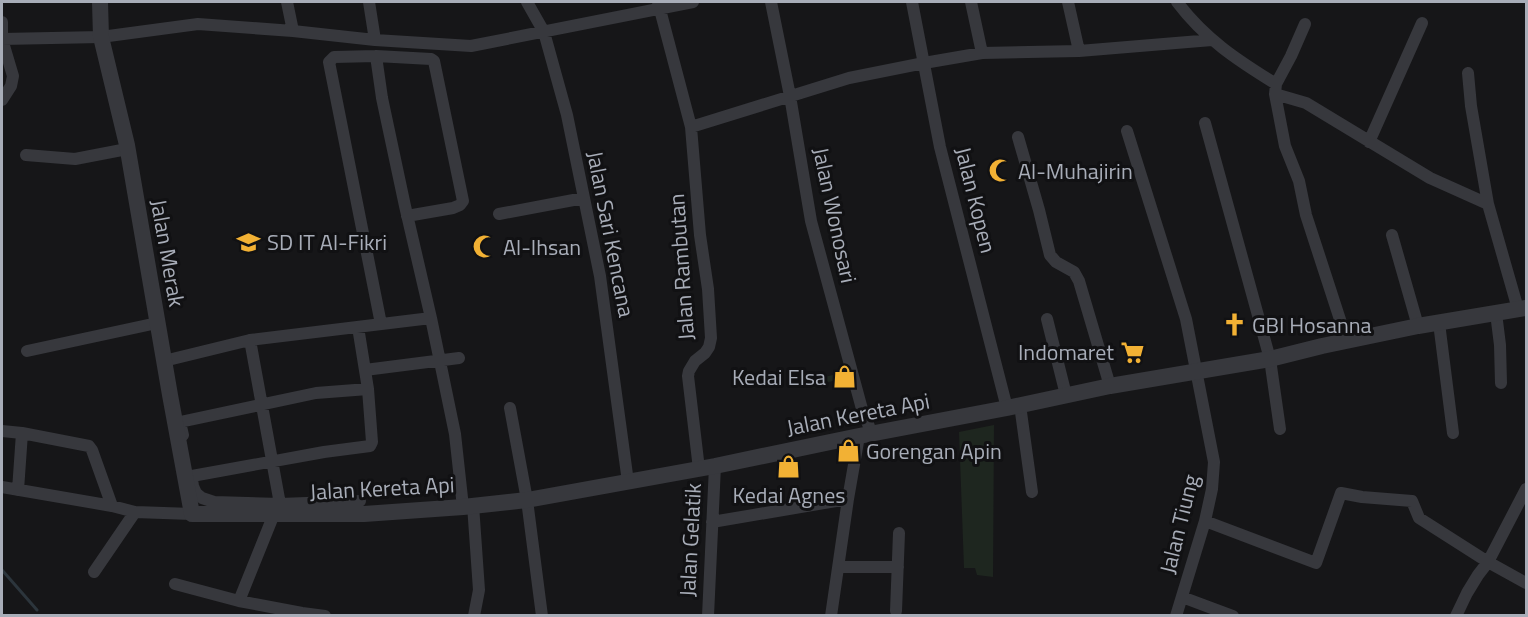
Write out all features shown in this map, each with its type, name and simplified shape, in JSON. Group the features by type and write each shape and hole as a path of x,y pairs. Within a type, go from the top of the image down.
{"street":[{"name":"Jalan Merak","path":"100,2 101,37 127,149 192,514"},
{"path":"286,2 293,31"},
{"path":"369,2 375,40"},
{"name":"Jalan Sari Kencana","path":"527,2 544,32 567,115 600,276 628,482"},
{"path":"2,39 101,37 198,24 471,46 544,32 659,5 693,2"},
{"name":"Jalan Wonosari","path":"771,2 790,96 811,221 862,408 865,435"},
{"name":"Jalan Kopen","path":"912,2 940,147 1013,406 1032,492"},
{"path":"971,2 982,53"},
{"path":"1068,2 1079,51"},
{"path":"1177,2 1191,20 1212,40 1276,89 1306,103 1430,177 1488,204"},
{"name":"Jalan Rambutan","path":"659,5 691,127 700,235 708,289 711,338 707,351 695,361 688,376 707,468"},
{"path":"2,22 2,39 13,80 2,100"},
{"path":"1369,142 1422,23"},
{"path":"1305,24 1276,89 1285,146 1299,181 1306,215 1347,341"},
{"path":"691,127 849,78 982,53 1079,51 1212,40"},
{"path":"376,56 382,98 440,360 468,506 478,590 474,615"},
{"path":"381,324 329,62 334,57 376,56 434,61 463,201 453,208 407,216"},
{"path":"1468,73 1471,106 1488,204 1522,309"},
{"path":"1205,123 1270,359 1280,429"},
{"name":"Jalan Tiung","path":"1127,131 1186,319 1214,462 1212,489 1205,520 1176,615"},
{"path":"1018,137 1050,255 1056,262 1074,272 1079,281 1110,386"},
{"path":"26,155 75,159 127,149"},
{"path":"499,214 584,198"},
{"path":"1392,235 1418,326"},
{"name":"Jalan Kereta Api","path":"192,514 277,509 373,514 527,500 707,468 1110,386 1270,359 1418,326 1522,309"},
{"path":"1496,313 1501,383"},
{"path":"164,361 250,340 431,318"},
{"path":"1047,319 1066,395"},
{"path":"27,351 157,323"},
{"path":"1439,323 1453,433"},
{"path":"192,476 370,446 372,442 368,389 358,327"},
{"path":"239,601 277,509 273,462 250,340"},
{"path":"365,370 459,358"},
{"path":"360,501 277,509 214,502 202,498 193,486 180,422 316,393 368,389"},
{"path":"510,408 527,500 542,615"},
{"path":"2,431 89,446 112,506"},
{"path":"18,490 22,433"},
{"path":"831,615 848,499 865,435"},
{"name":"Jalan Gelatik","path":"707,468 712,522 708,615"},
{"path":"2,488 112,506 135,512 192,514"},
{"path":"1456,615 1472,584 1488,562 1527,489"},
{"path":"1205,520 1316,562 1341,493 1412,501 1419,518 1488,562 1527,583"},
{"path":"712,522 848,499"},
{"path":"94,572 135,512"},
{"path":"896,610 899,533"},
{"path":"839,567 898,567"},
{"path":"175,584 239,601 325,615"},
{"path":"1182,597 1233,615"}],"shaded area":[{"path":"837,374 838,380 828,382 828,384 812,388 811,382 808,383 808,381"},
{"path":"994,425 993,577 977,575 975,568 964,568 959,432"}],"waterway":[{"path":"2,570 37,610"}],"place":[{"name":"Al-Muhajirin","path":"1000,171"},
{"name":"SD IT Al-Fikri","path":"249,242"},
{"name":"Al-Ihsan","path":"485,247"},
{"name":"GBI Hosanna","path":"1234,325"},
{"name":"Indomaret","path":"1132,352"},
{"name":"Kedai Elsa","path":"844,377"},
{"name":"Gorengan Apin","path":"848,451"},
{"name":"Kedai Agnes","path":"789,466"}]}
